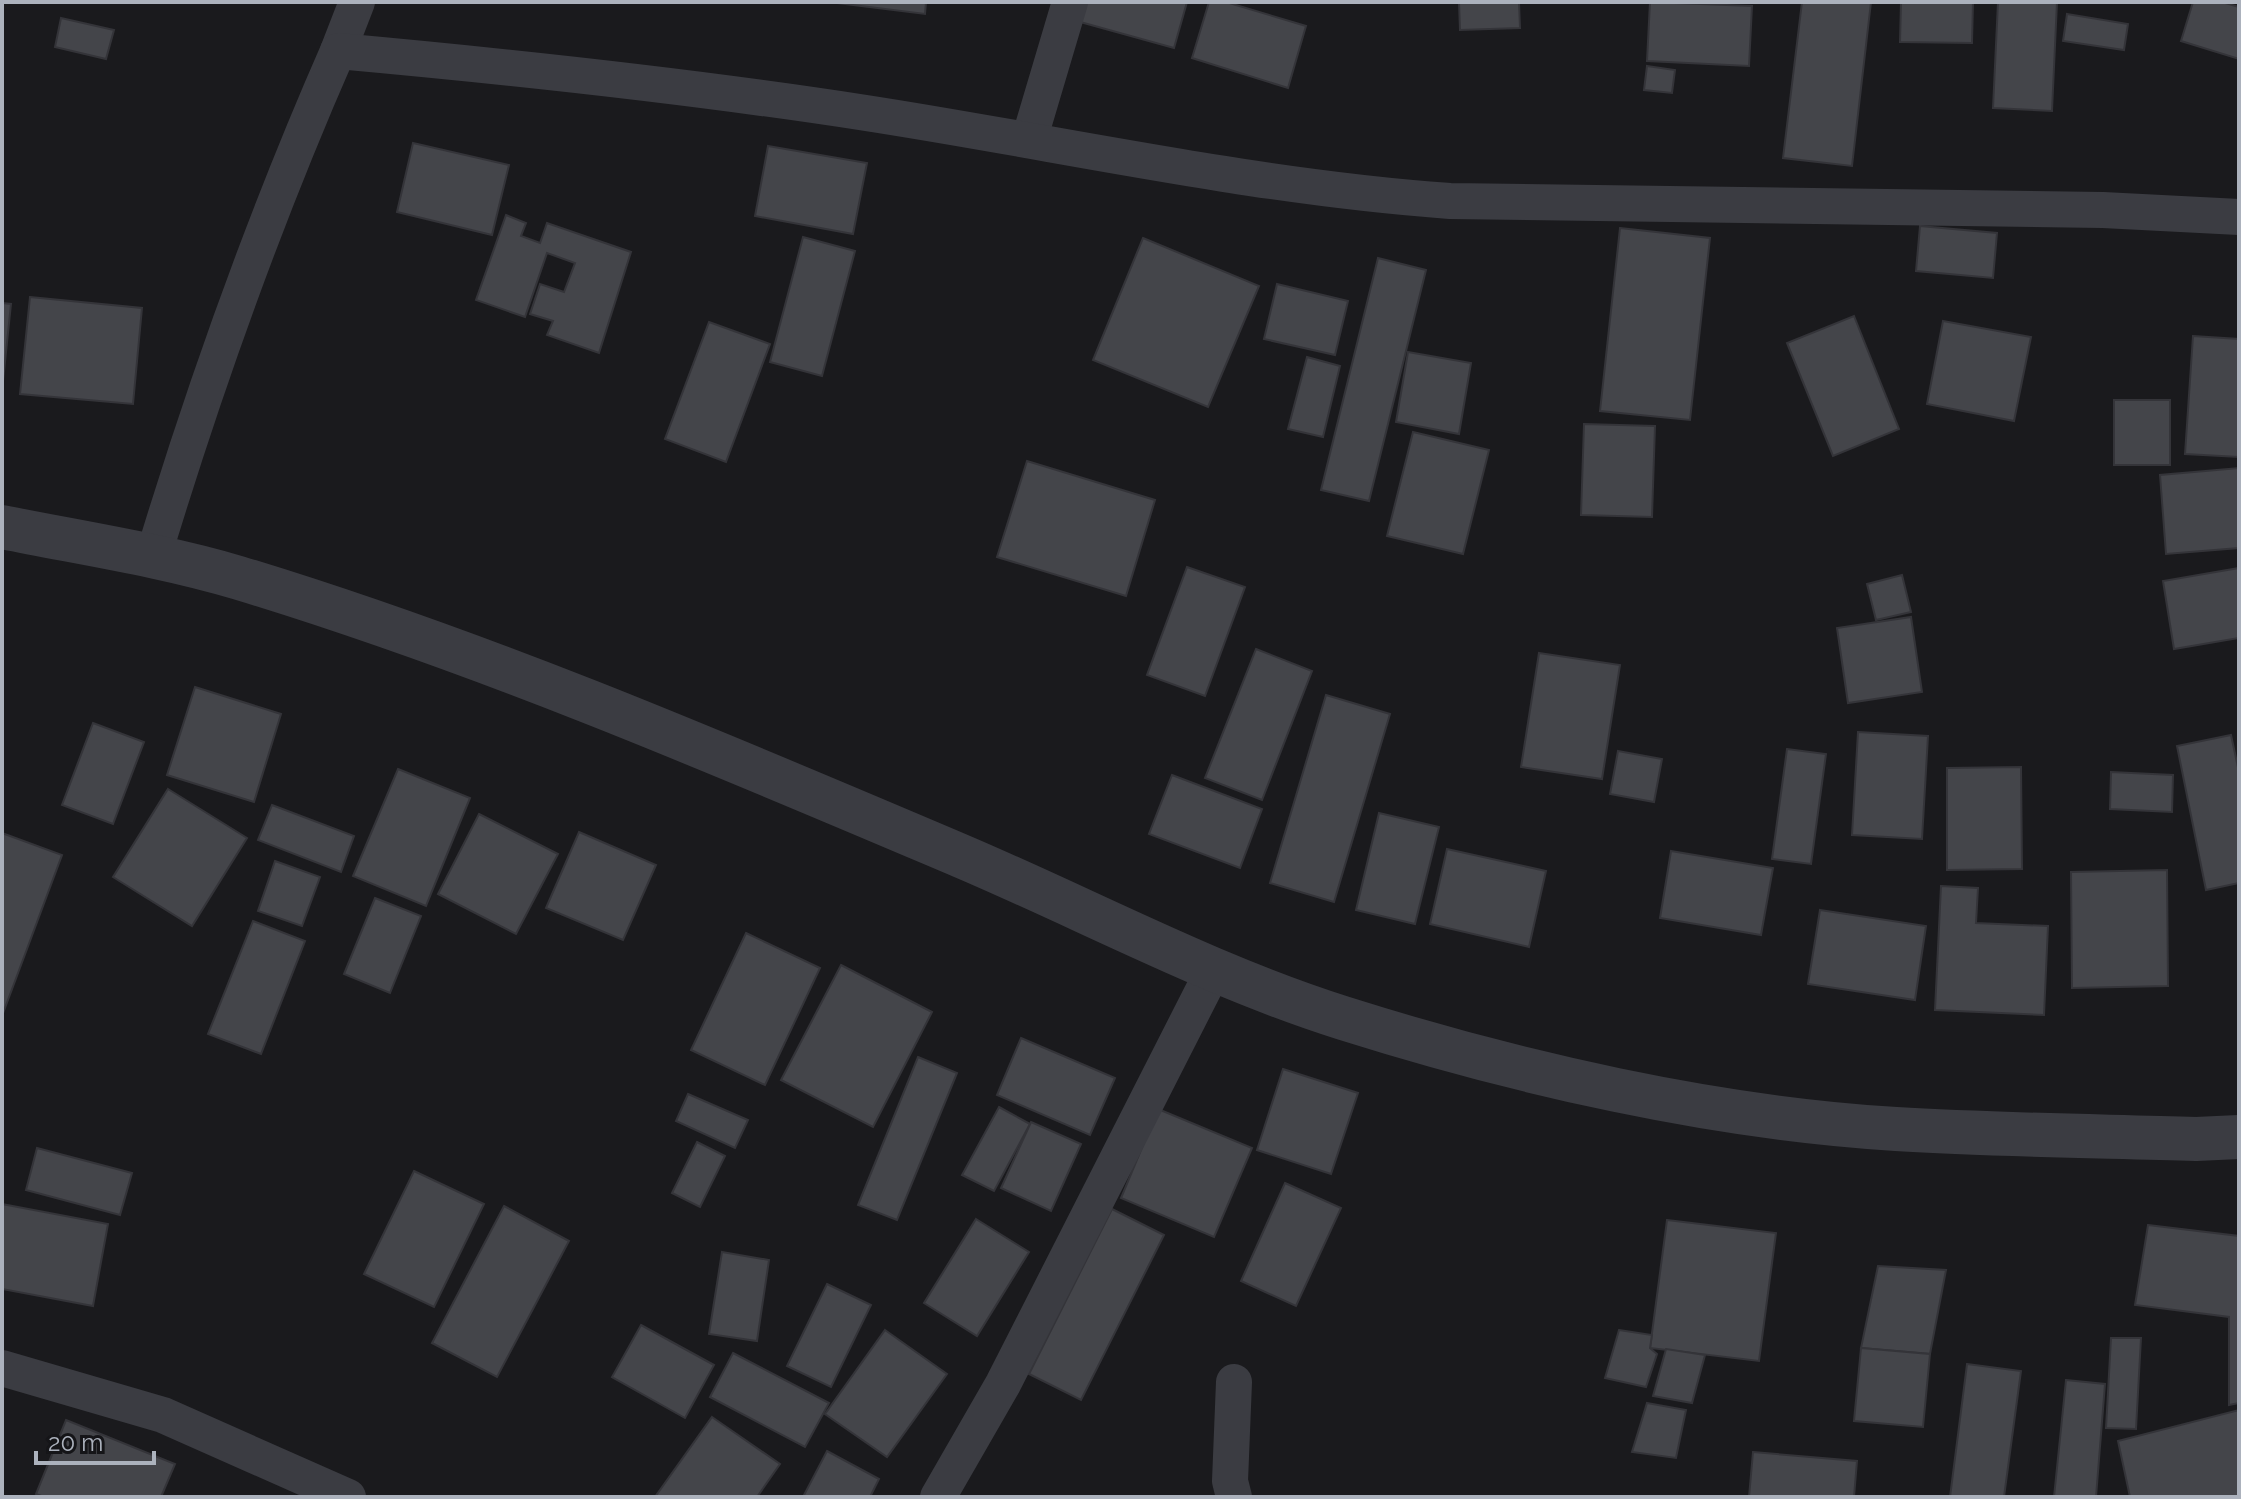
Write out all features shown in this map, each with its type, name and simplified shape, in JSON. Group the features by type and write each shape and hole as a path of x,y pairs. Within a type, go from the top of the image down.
{"street":[{"path":"153,557 181,464 279,184 357,2"},
{"path":"1029,140 1070,2"},
{"path":"338,51 457,62 863,112 1362,195 1450,201 2103,210 2239,217"},
{"path":"2,527 236,577 525,675 649,723 1015,879 1213,971 1340,1017 1496,1062 1727,1110 1893,1129 2196,1139 2239,1137"},
{"path":"938,1497 1011,1370 1213,971"},
{"path":"2,1368 163,1415 348,1497"},
{"path":"1234,1382 1230,1481 1234,1497"}],"building":[{"path":"829,2 926,2 925,14"},
{"path":"1078,2 1187,2 1174,48 1073,20"},
{"path":"1209,2 1226,2 1306,26 1288,88 1192,58"},
{"path":"1459,2 1519,2 1520,28 1460,30"},
{"path":"1650,2 1752,6 1749,66 1647,61"},
{"path":"1802,2 1871,2 1852,166 1783,158"},
{"path":"1901,2 1973,2 1972,43 1900,42"},
{"path":"1998,2 2057,2 2052,111 1993,108"},
{"path":"2193,2 2222,2 2239,7 2239,59 2181,41"},
{"path":"2067,14 2128,24 2124,50 2063,41"},
{"path":"61,18 114,30 106,59 55,47"},
{"path":"1647,66 1675,70 1672,93 1644,90"},
{"path":"413,143 509,165 492,235 397,212"},
{"path":"768,146 867,163 853,234 755,216"},
{"path":"506,215 526,223 521,236 540,243 547,223 631,252 599,353 547,335 553,321 530,314 540,284 564,292 575,263 547,253 525,317 476,300"},
{"path":"1920,226 1997,233 1993,278 1916,271"},
{"path":"1620,228 1710,238 1690,420 1600,411"},
{"path":"803,237 855,251 822,376 770,362"},
{"path":"1143,238 1259,286 1208,407 1093,360"},
{"path":"1378,258 1426,270 1369,501 1321,490"},
{"path":"1277,284 1348,301 1335,355 1264,339"},
{"path":"30,297 142,308 133,404 20,394"},
{"path":"2,303 11,304 2,391"},
{"path":"1854,316 1899,429 1833,456 1787,343"},
{"path":"1943,321 2031,337 2014,421 1927,404"},
{"path":"709,322 770,344 726,462 665,439"},
{"path":"2193,336 2239,339 2239,457 2185,454"},
{"path":"1408,352 1471,363 1459,434 1396,422"},
{"path":"1307,357 1340,366 1323,437 1288,429"},
{"path":"2114,400 2170,400 2170,465 2114,465"},
{"path":"1584,424 1655,426 1652,517 1581,515"},
{"path":"1413,432 1489,450 1463,554 1387,536"},
{"path":"1027,461 1155,500 1126,596 997,557"},
{"path":"2239,468 2239,548 2166,554 2160,475"},
{"path":"1187,567 1245,587 1205,696 1147,675"},
{"path":"2239,568 2239,638 2174,649 2163,581"},
{"path":"1902,575 1911,612 1876,620 1867,584"},
{"path":"1911,617 1922,692 1848,703 1837,628"},
{"path":"1256,649 1312,671 1262,800 1205,778"},
{"path":"1539,653 1620,665 1602,779 1521,767"},
{"path":"195,687 281,714 254,802 167,775"},
{"path":"1326,695 1390,714 1334,902 1270,883"},
{"path":"93,723 144,742 113,824 62,805"},
{"path":"1858,732 1928,736 1922,839 1852,835"},
{"path":"2231,735 2239,772 2239,883 2206,890 2177,746"},
{"path":"1787,749 1826,754 1811,864 1772,859"},
{"path":"1618,751 1662,759 1654,802 1610,794"},
{"path":"2021,767 2022,869 1947,870 1947,768"},
{"path":"398,769 470,798 426,906 353,876"},
{"path":"2111,772 2173,775 2172,812 2110,809"},
{"path":"1172,775 1262,809 1240,868 1149,834"},
{"path":"168,789 247,838 192,926 113,877"},
{"path":"272,805 354,836 341,872 258,840"},
{"path":"1379,813 1439,827 1415,924 1356,910"},
{"path":"479,814 558,854 516,934 438,894"},
{"path":"579,832 656,865 623,940 546,908"},
{"path":"2,833 62,855 2,1016"},
{"path":"1447,849 1546,871 1529,947 1430,924"},
{"path":"1671,851 1773,868 1761,935 1660,918"},
{"path":"275,861 320,877 302,926 258,911"},
{"path":"2167,870 2168,986 2072,988 2071,872"},
{"path":"1941,886 1978,888 1976,923 2048,926 2044,1015 1935,1010"},
{"path":"375,898 421,916 390,993 344,974"},
{"path":"1820,910 1926,926 1915,1000 1808,984"},
{"path":"253,921 305,941 261,1054 208,1034"},
{"path":"746,933 820,968 765,1085 691,1050"},
{"path":"841,965 932,1012 873,1127 781,1080"},
{"path":"1021,1038 1115,1078 1090,1135 997,1095"},
{"path":"918,1057 957,1073 897,1220 858,1205"},
{"path":"1283,1069 1358,1093 1331,1174 1257,1150"},
{"path":"688,1094 748,1120 735,1148 676,1121"},
{"path":"999,1107 1030,1124 994,1191 962,1175"},
{"path":"1158,1109 1252,1148 1214,1237 1121,1198"},
{"path":"1031,1122 1081,1144 1051,1211 1001,1188"},
{"path":"697,1142 725,1156 700,1207 672,1193"},
{"path":"37,1148 132,1173 120,1215 26,1190"},
{"path":"414,1171 484,1204 434,1307 364,1274"},
{"path":"1285,1183 1341,1208 1296,1306 1241,1281"},
{"path":"2,1204 108,1224 93,1306 2,1289"},
{"path":"504,1206 569,1241 497,1377 432,1343"},
{"path":"1112,1209 1164,1235 1081,1400 1029,1374"},
{"path":"976,1219 1029,1252 977,1336 924,1303"},
{"path":"1667,1220 1776,1233 1759,1361 1650,1348"},
{"path":"2148,1225 2239,1236 2239,1403 2229,1405 2229,1317 2135,1305"},
{"path":"722,1252 769,1260 757,1341 709,1334"},
{"path":"1878,1266 1946,1270 1930,1354 1861,1348"},
{"path":"827,1284 871,1305 831,1387 787,1366"},
{"path":"641,1325 714,1365 685,1418 612,1377"},
{"path":"885,1330 947,1374 887,1457 825,1414"},
{"path":"1619,1330 1652,1335 1650,1348 1657,1354 1646,1387 1605,1378"},
{"path":"2111,1338 2141,1338 2136,1429 2106,1428"},
{"path":"1861,1348 1930,1354 1923,1427 1854,1421"},
{"path":"1666,1349 1705,1355 1692,1403 1653,1396"},
{"path":"733,1353 829,1403 805,1447 710,1397"},
{"path":"1967,1364 2021,1371 2004,1497 1950,1497"},
{"path":"2066,1380 2105,1384 2096,1497 2054,1497"},
{"path":"1647,1403 1686,1410 1676,1458 1632,1452"},
{"path":"2239,1410 2239,1497 2130,1497 2118,1441"},
{"path":"712,1417 780,1464 757,1497 655,1497"},
{"path":"66,1420 175,1464 161,1497 44,1497 36,1494"},
{"path":"827,1451 879,1479 870,1497 803,1497"},
{"path":"1753,1452 1857,1461 1854,1497 1749,1497"}]}
